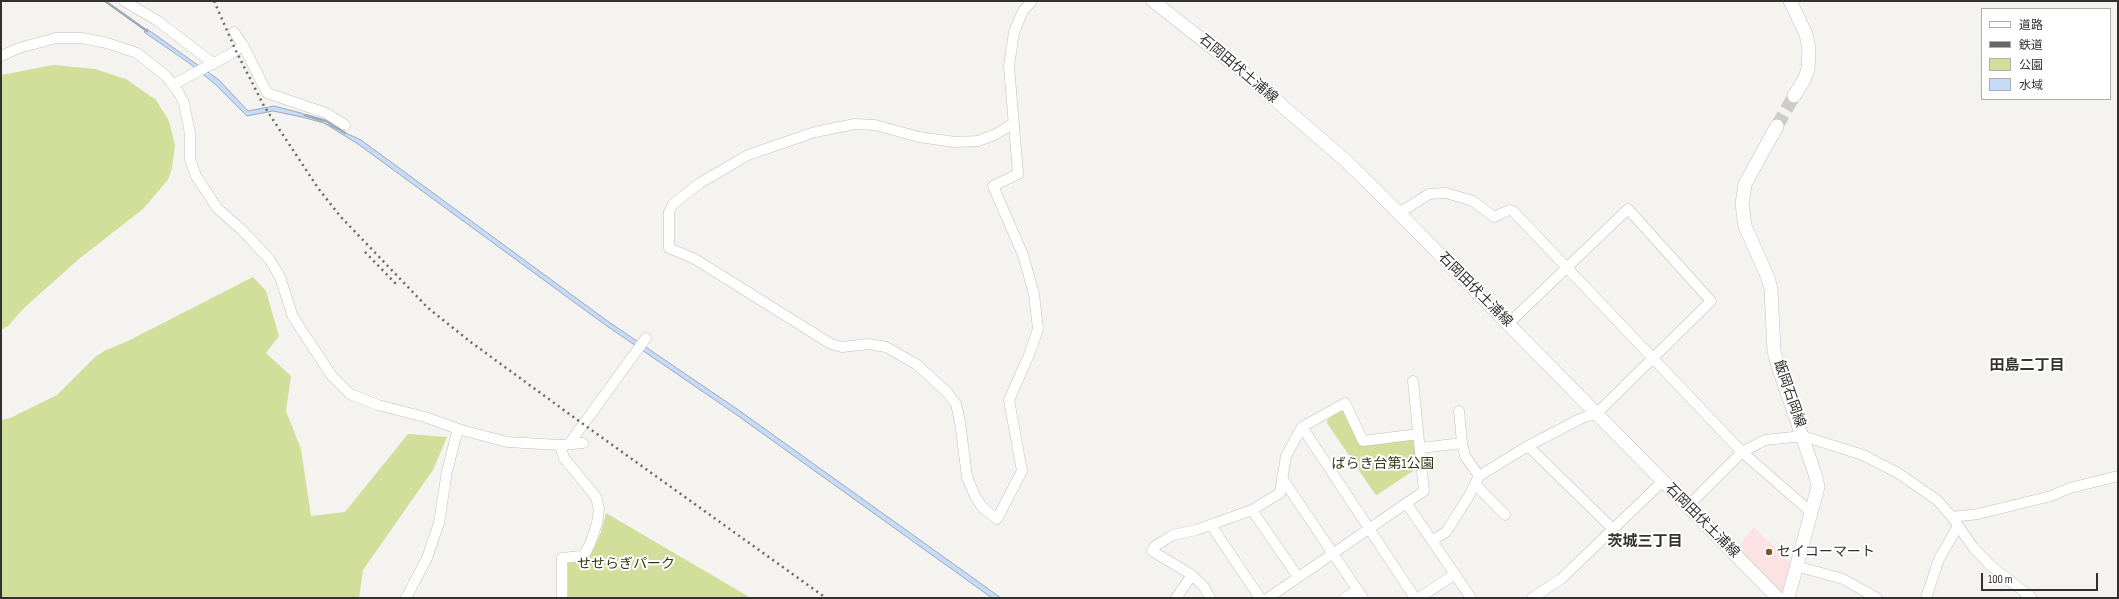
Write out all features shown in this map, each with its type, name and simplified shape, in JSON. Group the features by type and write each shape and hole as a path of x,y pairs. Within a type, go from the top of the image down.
{"main road":[{"name":"石岡田伏土浦線","path":"1153,1 1225,57 1344,160 1399,213 1778,598"},
{"path":"1790,1 1806,34 1809,49 1808,69 1804,80 1794,96"},
{"name":"飯岡石岡線","path":"1777,126 1745,184 1743,194 1743,215 1745,226 1770,283 1773,303 1774,351 1803,436 1818,487 1788,598"}],"street":[{"path":"124,1 158,21 212,65"},
{"path":"1014,123 996,134 978,141 955,142 919,137 875,125 855,124 815,132 748,155 700,182 673,204 669,212 669,248 695,259 831,344 842,347 869,344 886,347 916,364 947,392 956,404 960,422 967,477 975,496 982,507 997,519 1022,471 1009,400 1029,355 1038,329 1034,294 1023,255 993,186 1018,174 1014,123 1009,66 1014,32 1023,11 1032,1"},
{"path":"234,32 243,45 267,93 326,113 345,125"},
{"path":"1,56 19,48 56,38 82,38 107,43 137,53 152,64 174,84 184,103 188,118 190,159 196,176 218,208 242,230 270,260 280,276 293,317 310,345 341,387 350,394 378,405 425,417 458,429 507,442 564,444 583,443"},
{"path":"174,84 212,65 243,45"},
{"path":"1399,213 1429,194 1446,193 1473,201 1494,217 1509,210 1513,211 1568,267 1742,452 1812,513"},
{"path":"1432,540 1446,532 1469,496 1477,480 1528,446 1582,418 1596,414 1711,301 1628,209 1508,324"},
{"path":"562,598 562,558 581,556 585,553 590,544 597,523 599,509 596,497 564,458 564,444 644,340"},
{"path":"1268,598 1424,491 1421,448 1418,434 1413,381"},
{"path":"1210,598 1204,587 1192,576 1152,552 1155,546 1173,535 1211,525 1252,510 1280,493 1286,456 1302,427 1345,403 1363,441 1418,434"},
{"path":"1459,412 1464,456 1477,480 1505,515"},
{"path":"1302,427 1415,598"},
{"path":"406,598 427,558 439,523 447,472 458,429"},
{"path":"1688,506 1742,452 1765,440 1803,436 1863,455 1898,473 1937,500 1952,517 1973,547 1990,565 2032,598"},
{"path":"1421,448 1462,443"},
{"path":"1528,446 1613,529"},
{"path":"1952,517 1978,514 2051,496 2070,488 2118,476"},
{"path":"1282,478 1360,594 1345,598"},
{"path":"1532,598 1561,579 1663,481"},
{"path":"1407,504 1471,598"},
{"path":"1252,510 1298,577"},
{"path":"1211,525 1260,598"},
{"path":"1926,598 1939,559 1958,526"},
{"path":"1796,566 1843,579 1877,598"},
{"path":"1418,598 1455,574"},
{"path":"1176,598 1192,576"}],"shaded area":[{"path":"1754,527 1791,563 1787,591 1782,595 1736,549"}],"green space":[{"path":"54,65 95,69 126,79 156,100 169,121 175,145 172,168 168,180 143,209 79,259 25,307 8,326 1,330 1,75"},
{"path":"253,277 266,291 279,336 266,353 291,376 286,411 301,449 311,516 345,512 408,434 447,437 433,470 363,570 359,598 1,598 1,420 10,418 57,395 95,357 106,350 126,342"},
{"name":"ばらき台第1公園","path":"1342,410 1345,412 1361,444 1412,439 1415,441 1418,466 1416,469 1377,495 1375,494 1327,423 1328,418"},
{"name":"せせらぎパーク","path":"606,513 751,598 568,598 568,563 589,559 601,532"}],"water":[{"path":"147,29 219,80 248,111 274,106 301,113 324,123 273,111 247,116 215,84 189,63 144,32"},
{"path":"324,123 361,140 606,320 737,409 1001,598 992,598 734,413 604,324 358,144"}],"waterway":[{"path":"105,1 147,31"},
{"path":"305,115 326,121 345,133"}],"tunnel":[{"path":"1777,126 1794,96"}],"railway":[{"path":"214,1 236,51 264,106 318,188 340,216 428,308 472,343 583,424 826,598"},
{"path":"365,252 396,284"}],"place":[{"name":"セイコーマート","path":"1769,552"}],"district":[{"name":"田島二丁目","path":"2027,366"},
{"name":"茨城三丁目","path":"1645,542"}]}
